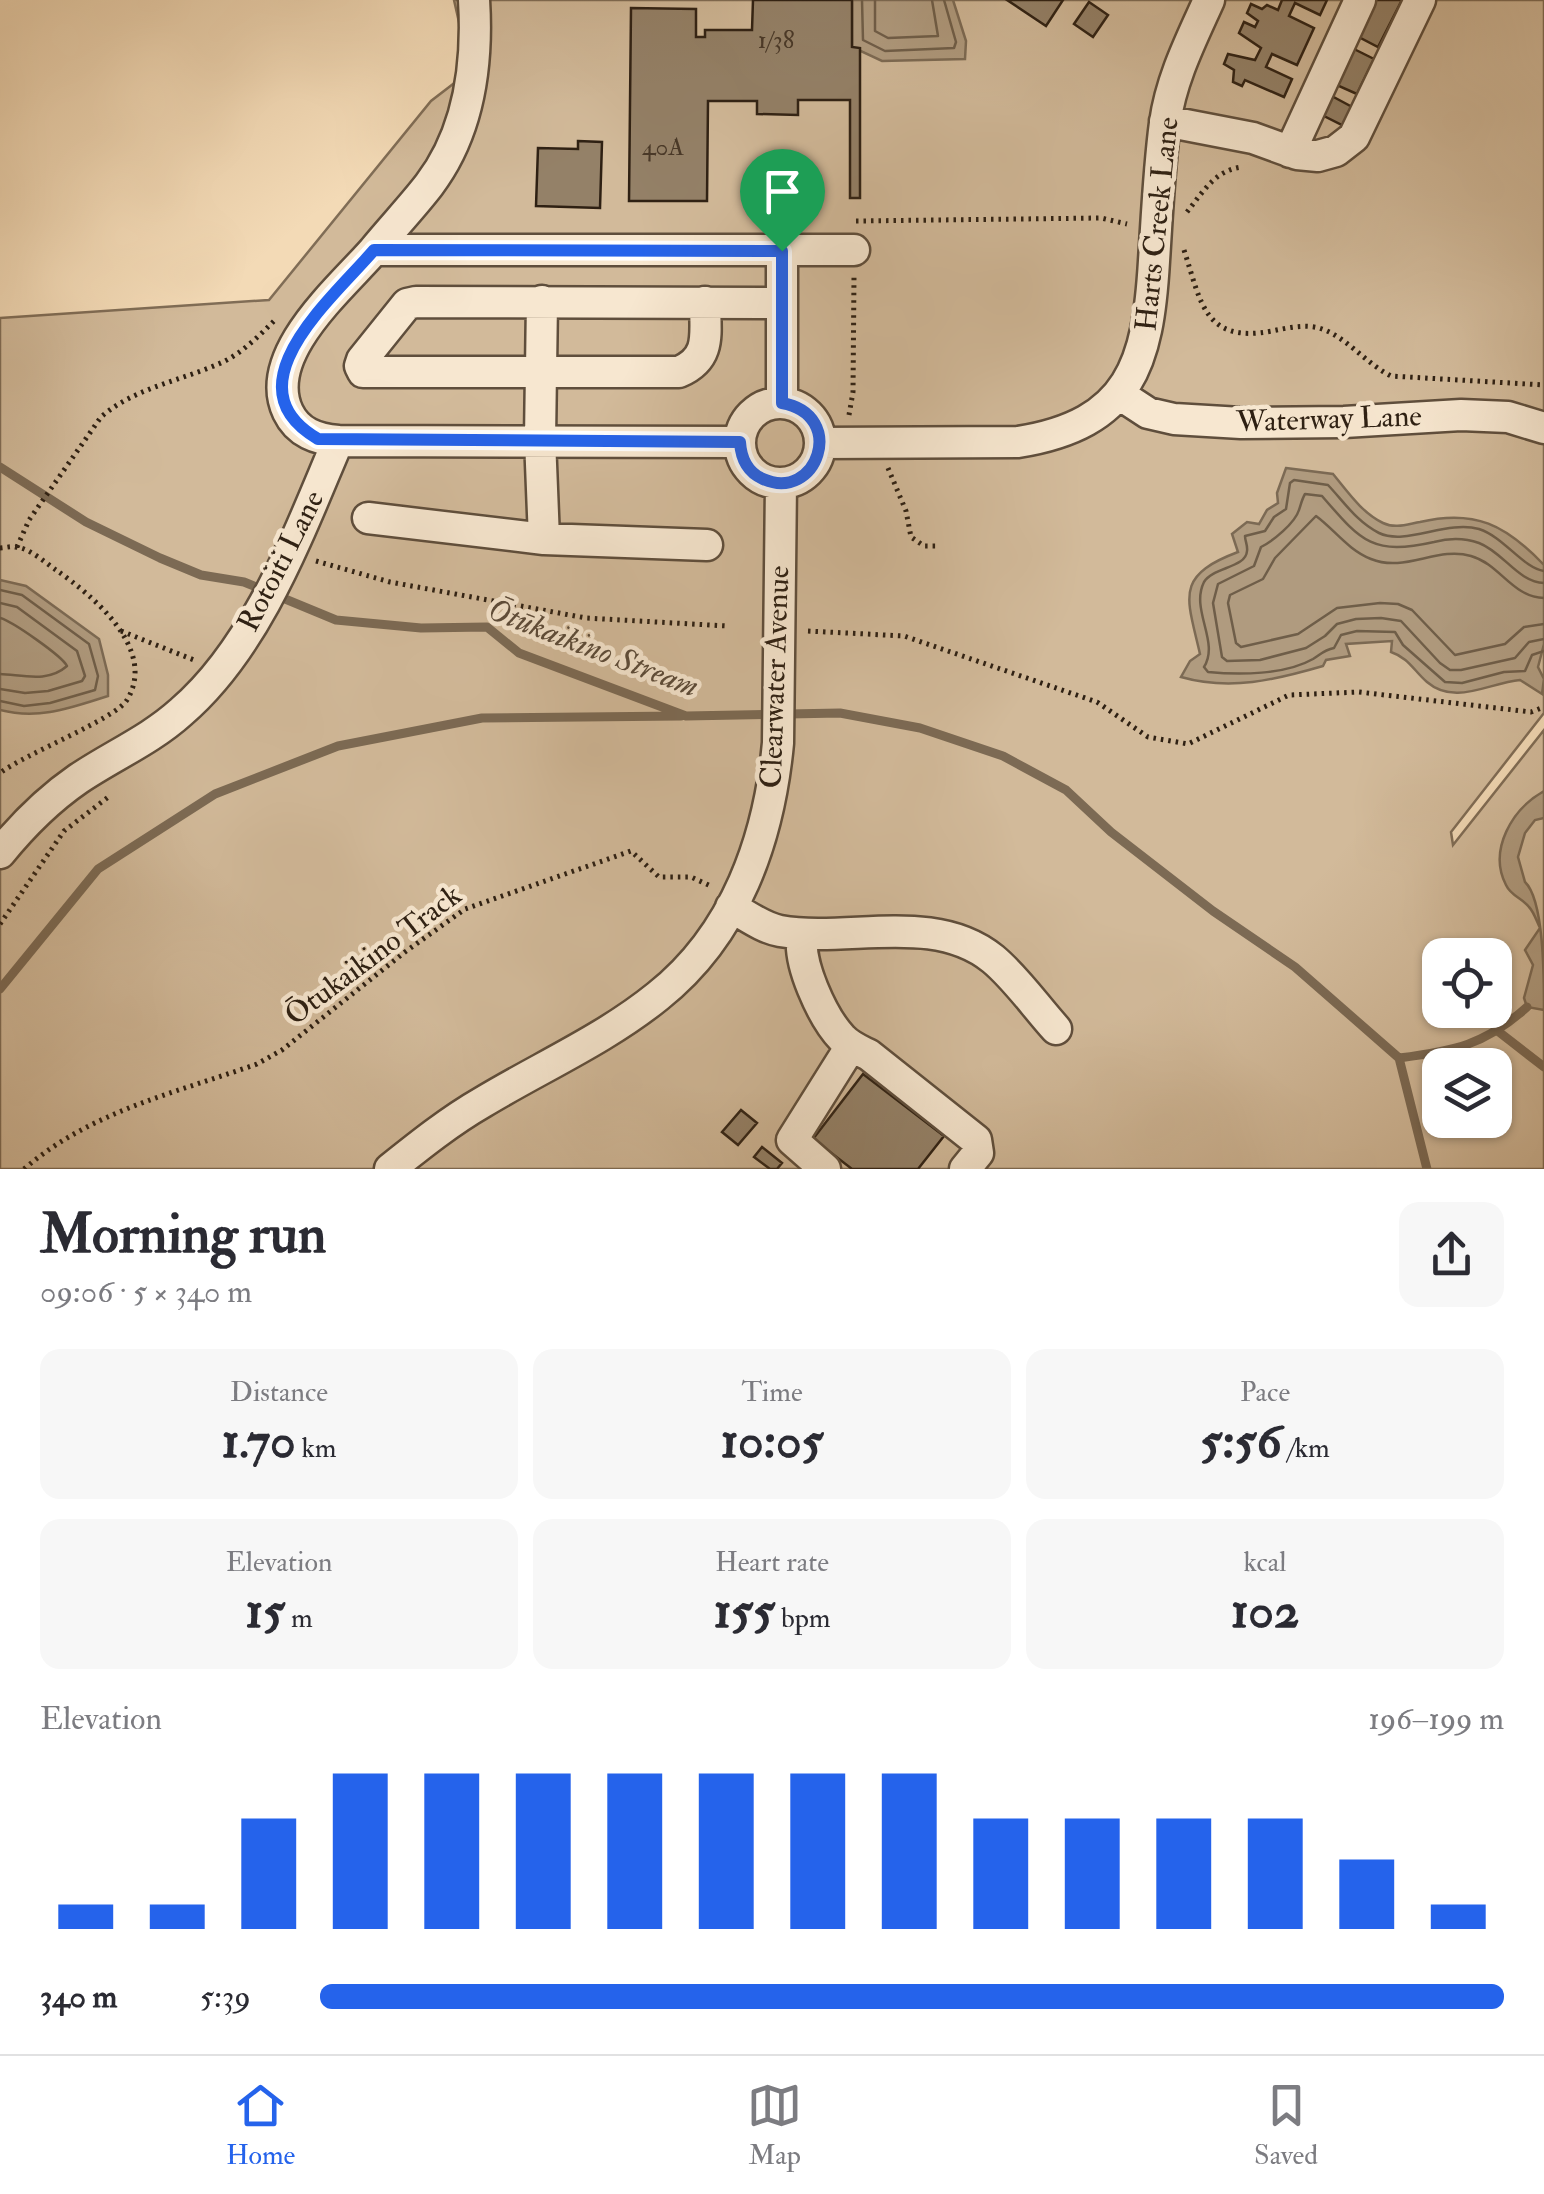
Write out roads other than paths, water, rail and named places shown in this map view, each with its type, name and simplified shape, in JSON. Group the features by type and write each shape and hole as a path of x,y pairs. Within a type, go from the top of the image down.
{"street":[{"path":"474,0 473,86 456,133 432,181 295,342 285,362 282,384 284,402 292,419 318,439 338,441 740,442"},
{"name":"Harts Creek Lane","path":"820,443 1018,442 1047,437 1075,426 1119,394 1144,348 1151,311 1165,122 1172,86 1209,0"},
{"path":"1290,152 1360,0"},
{"path":"1165,122 1253,138 1290,152 1318,156 1336,151 1354,138 1420,0"},
{"path":"374,250 854,250"},
{"path":"782,251 782,403"},
{"path":"705,302 702,354 694,366 680,372 363,372 360,366 408,304 542,301 782,302"},
{"path":"542,301 540,439 544,538"},
{"name":"Waterway Lane","path":"1119,394 1148,413 1174,419 1344,422 1461,414 1508,417 1544,428"},
{"path":"782,403 794,405 813,420 820,443 813,466 793,481 781,483 768,481 747,467 740,442 748,418 757,410 782,403"},
{"name":"Rotoiti Lane","path":"0,853 43,808 78,780 154,734 182,712 221,668 298,554 338,441"},
{"name":"Clearwater Avenue","path":"396,1167 478,1105 620,1024 660,994 691,964 734,903 768,817 778,742 781,483"},
{"path":"368,518 544,538 707,545"},
{"path":"734,903 774,930 803,934 906,932 962,942 993,959 1056,1029"},
{"path":"803,934 801,956 831,1024 851,1046 976,1140 978,1153 965,1169"},
{"path":"825,1169 792,1140 851,1046"}],"water":[{"path":"852,0 953,0 966,41 965,59 882,61 852,47"},
{"path":"1286,468 1333,474 1362,508 1388,525 1440,518 1473,519 1503,530 1530,551 1544,565 1544,644 1538,667 1544,679 1542,694 1520,680 1460,693 1438,689 1391,652 1392,641 1346,644 1350,656 1270,679 1217,683 1181,677 1190,661 1200,654 1189,603 1194,580 1217,561 1238,552 1232,534 1247,522 1259,524 1267,510 1278,503 1277,493"},
{"path":"0,580 26,586 99,639 108,675 108,696 41,713 0,710"},
{"path":"1544,791 1544,818 1535,820 1525,833 1518,857 1540,928 1531,909 1508,889 1501,872 1506,832 1522,808"},
{"path":"1540,928 1544,1010 1527,1007 1524,998 1533,965 1525,950"}],"waterway":[{"name":"Ōtūkaikino Stream","path":"0,467 86,522 160,558 201,575 244,582 336,620 421,628 487,627 519,653 686,716 840,713 920,728 1003,756 1066,790 1111,832 1213,911 1295,967 1399,1058 1427,1169"},
{"path":"0,989 98,869 215,794 338,746 482,718 681,716"},
{"path":"1399,1058 1468,1044 1497,1030 1527,1007"},
{"path":"1499,1032 1544,1067"}]}
